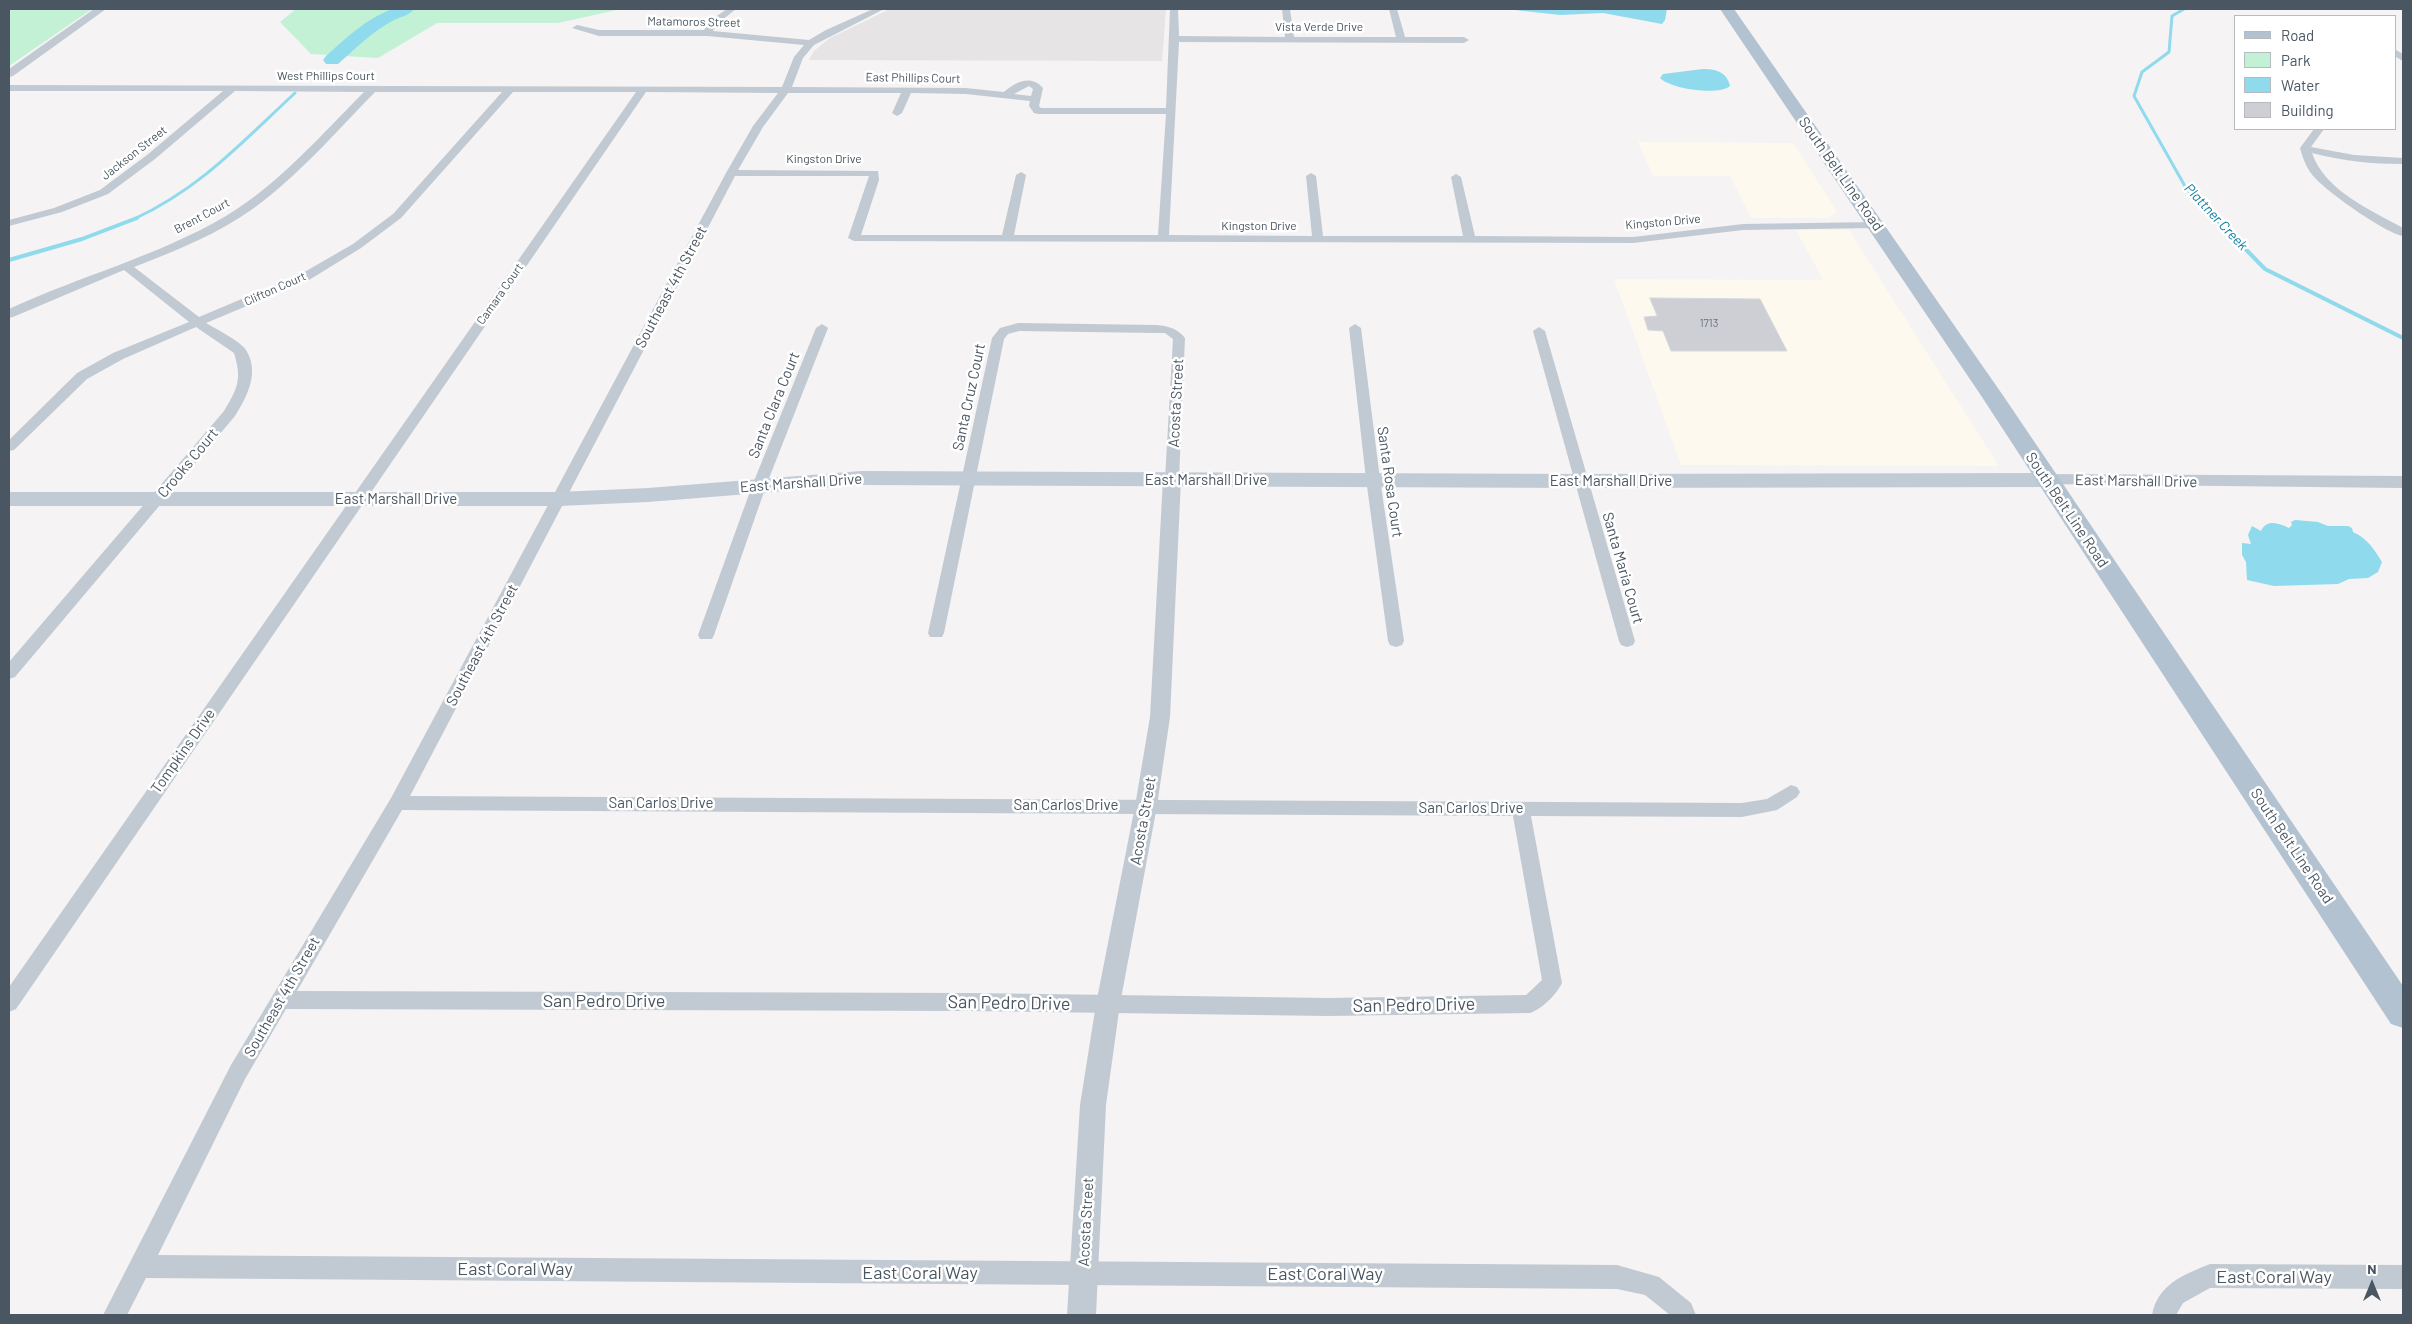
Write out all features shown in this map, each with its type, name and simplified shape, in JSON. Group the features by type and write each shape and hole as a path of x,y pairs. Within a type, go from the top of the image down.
{"main road":[{"name":"South Belt Line Road","path":"1727,9 1876,225 2403,1013"},
{"name":"East Marshall Drive","path":"9,499 559,499 648,495 861,478 1581,481 2046,480"}],"street":[{"path":"9,74 101,9"},
{"path":"707,33 714,22 732,9"},
{"name":"Southeast 4th Street","path":"115,1315 142,1266 238,1072 398,803 731,173 758,126 786,90 799,57 811,43 829,32 880,9"},
{"path":"1163,239 1171,111 1174,9"},
{"path":"1286,9 1290,40"},
{"path":"1392,9 1400,40"},
{"name":"Matamoros Street","path":"577,28 599,33 707,33 811,43"},
{"name":"Vista Verde Drive","path":"1174,40 1464,40"},
{"path":"1006,96 1020,84 1029,83 1038,88 1034,106 1038,111 1171,111"},
{"name":"West Phillips Court","path":"9,88 643,89"},
{"name":"Jackson Street","path":"9,222 58,210 104,192 151,157 233,88"},
{"name":"Brent Court","path":"9,314 189,241 256,201 372,89"},
{"name":"Clifton Court","path":"9,447 82,376 118,356 305,277 373,234 397,216 510,89"},
{"name":"East Phillips Court","path":"643,89 966,91 1036,99"},
{"name":"Camara Court","path":"358,499 643,89"},
{"path":"896,113 907,90"},
{"path":"2305,148 2318,130"},
{"path":"2305,148 2331,156 2363,160 2403,161"},
{"path":"2305,148 2312,168 2330,185 2356,205 2403,233"},
{"name":"Kingston Drive","path":"731,173 874,173 874,180 854,238 1633,240 1743,227 1876,225"},
{"path":"1007,239 1020,175"},
{"path":"1311,176 1318,240"},
{"path":"1456,177 1470,240"},
{"name":"Crooks Court","path":"9,673 230,413 243,391 246,372 240,351 198,323 126,266"},
{"name":"Santa Cruz Court","path":"936,633 998,338 1004,331 1018,327 1168,330"},
{"name":"Santa Clara Court","path":"706,635 759,486 822,328"},
{"name":"Santa Rosa Court","path":"1355,328 1373,479 1396,641"},
{"name":"Acosta Street","path":"1081,1315 1093,1104 1108,1004 1146,806 1160,717 1179,338 1168,330"},
{"name":"Santa Maria Court","path":"1539,331 1627,641"},
{"name":"East Marshall Drive","path":"2046,480 2403,482"},
{"name":"Tompkins Drive","path":"9,1003 358,499"},
{"name":"San Carlos Drive","path":"398,803 1742,810 1771,805 1791,792"},
{"name":"San Pedro Drive","path":"280,1000 1108,1004 1328,1007 1530,1004 1552,983 1521,808"},
{"name":"East Coral Way","path":"142,1266 1616,1277 1651,1286 1683,1311 1684,1315"},
{"name":"East Coral Way","path":"2164,1315 2165,1309 2180,1288 2210,1276 2403,1277"}],"shaded area":[{"path":"890,9 1166,9 1162,61 809,60 814,51 830,38"},
{"path":"1638,142 1793,143 1837,211 1829,218 1751,218 1730,176 1653,176"},
{"path":"1796,230 1849,230 1999,466 1681,465 1614,279 1823,280"}],"green space":[{"path":"9,9 92,9 9,66"},
{"path":"296,9 621,9 558,23 437,23 378,58 311,54 280,22"}],"water":[{"path":"1506,9 1667,9 1665,20 1662,24 1603,13 1560,15"},
{"path":"1703,69 1724,74 1730,86 1716,91 1695,90 1674,85 1660,78 1663,74"},
{"path":"2295,520 2352,528 2353,532 2370,545 2382,562 2378,572 2368,578 2349,579 2338,584 2274,586 2247,580 2246,562 2242,555 2242,543 2251,544 2248,535 2252,526 2261,531 2263,527 2270,523 2289,528 2292,525 2291,522"}],"building":[{"path":"1650,298 1760,299 1787,351 1671,351 1663,331 1648,330 1644,317 1657,316"}],"waterway":[{"path":"332,60 375,24 406,9"},
{"name":"Plattner Creek","path":"2184,9 2172,16 2169,52 2142,72 2134,96 2186,188 2216,219"},
{"path":"134,219 180,193 220,163 295,93"},
{"path":"9,260 82,239 137,218"},
{"name":"Plattner Creek","path":"2215,218 2265,269 2403,338"}]}
